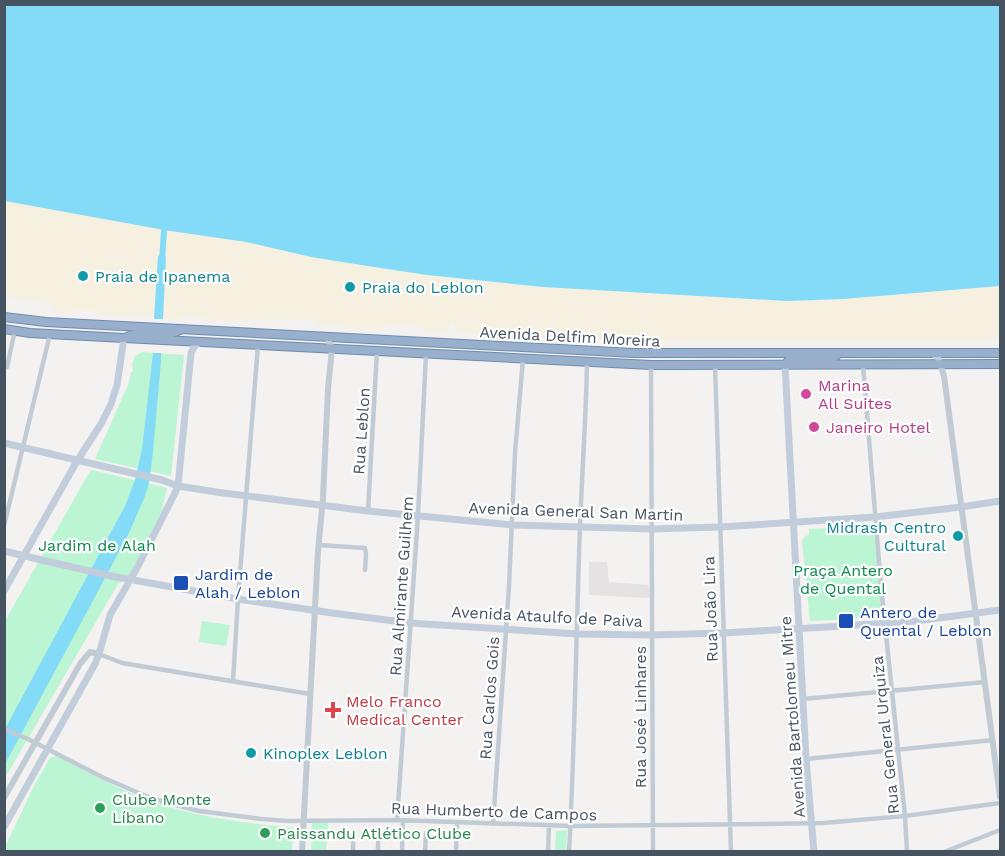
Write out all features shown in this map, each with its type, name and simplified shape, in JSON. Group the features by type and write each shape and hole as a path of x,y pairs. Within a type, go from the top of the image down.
{"highway":[{"name":"Avenida Delfim Moreira","path":"4,317 46,322 634,353 1000,352"},
{"path":"4,329 124,338 138,333 172,334 181,329"},
{"name":"Avenida Delfim Moreira","path":"124,338 651,365 1000,364"},
{"path":"785,365 789,360 832,359 839,353"}],"main road":[{"path":"4,591 114,396 124,338"},
{"path":"4,827 99,654 110,615 178,486 191,352 199,342"},
{"name":"Avenida Bartolomeu Mitre","path":"785,365 806,759 814,852"},
{"name":"Avenida General San Martin","path":"4,443 178,486 322,506 512,525 652,529 720,528 875,518 1000,501"},
{"name":"Avenida Ataulfo de Paiva","path":"4,551 111,576 315,611 410,623 578,634 723,633 886,624 1000,610"}],"street":[{"path":"4,368 7,367 15,330"},
{"path":"4,526 50,334"},
{"path":"302,852 318,545 332,349 327,337"},
{"path":"233,681 258,345"},
{"name":"Rua Leblon","path":"368,511 377,351"},
{"path":"931,353 938,358 944,376 1000,796"},
{"name":"Rua Almirante Guilhem","path":"402,852 400,820 426,354"},
{"name":"Rua Carlos Gois","path":"494,824 515,453 523,359"},
{"path":"569,852 587,363"},
{"name":"Rua José Linhares","path":"651,365 653,852"},
{"name":"Rua General Urquiza","path":"863,365 875,518 907,852"},
{"name":"Rua João Lira","path":"715,366 731,852"},
{"path":"318,545 365,548 365,570"},
{"path":"4,798 86,655 92,651 122,663 310,694"},
{"path":"803,699 985,682"},
{"name":"Rua Humberto de Campos","path":"4,729 23,736 127,788 180,806 241,817 276,820 400,820 549,826 812,823 905,816 1000,803"},
{"path":"806,759 993,741"},
{"path":"456,852 457,823"},
{"path":"548,852 549,826"},
{"path":"378,830 378,852"},
{"path":"944,852 1000,830"},
{"path":"425,852 426,832"},
{"path":"353,834 353,852"}],"shaded area":[{"path":"589,562 607,562 609,582 649,585 649,598 589,595"}],"green space":[{"path":"142,352 184,355 171,476 95,459 128,385 135,356"},
{"name":"Jardim de Alah","path":"92,470 167,488 162,510 130,575 118,584 5,778 5,621"},
{"name":"Praça Antero de Quental","path":"873,525 884,617 810,621 802,541 805,536 809,535 809,529"},
{"path":"202,621 230,625 226,646 199,642"},
{"name":"Clube Monte Líbano","path":"57,756 102,780 166,806 220,819 293,828 292,851 5,851 34,786 50,758"},
{"path":"312,822 328,823 326,851 311,852"},
{"path":"567,830 566,851 555,851 556,831"}],"sand":[{"name":"Praia do Leblon","path":"5,201 164,230 246,242 311,257 427,275 543,287 787,301 843,299 1000,286 1000,339 664,341 663,339 639,339 636,342 536,337 533,334 514,333 511,336 458,333 452,323 447,333 424,332 424,326 382,324 381,329 344,327 340,323 323,323 316,326 316,320 274,319 271,324 267,319 252,319 248,322 206,320 203,317 186,316 182,319 154,319 154,317 99,314 94,311 77,309 74,313 52,311 52,303 6,297 5,303"}],"water":[{"path":"4,5 1000,5 1000,286 843,299 787,301 543,287 427,275 311,257 246,242 164,230 5,201"},
{"path":"162,254 166,257 163,319 154,319 158,256"},
{"path":"153,353 161,353 161,361 153,452 145,496 129,533 5,764 5,729 125,506 135,480 142,449"}],"waterway":[{"path":"162,262 164,230"}],"place":[{"name":"Praia de Ipanema","path":"83,276"},
{"name":"Praia do Leblon","path":"350,287"},
{"name":"Marina All Suites","path":"806,394"},
{"name":"Janeiro Hotel","path":"814,427"},
{"name":"Midrash Centro Cultural","path":"958,536"},
{"name":"Jardim de Alah / Leblon","path":"181,583"},
{"name":"Antero de Quental / Leblon","path":"846,621"},
{"name":"Melo Franco Medical Center","path":"333,710"},
{"name":"Kinoplex Leblon","path":"251,753"},
{"name":"Clube Monte Líbano","path":"100,808"},
{"name":"Paissandu Atlético Clube","path":"265,833"}]}
